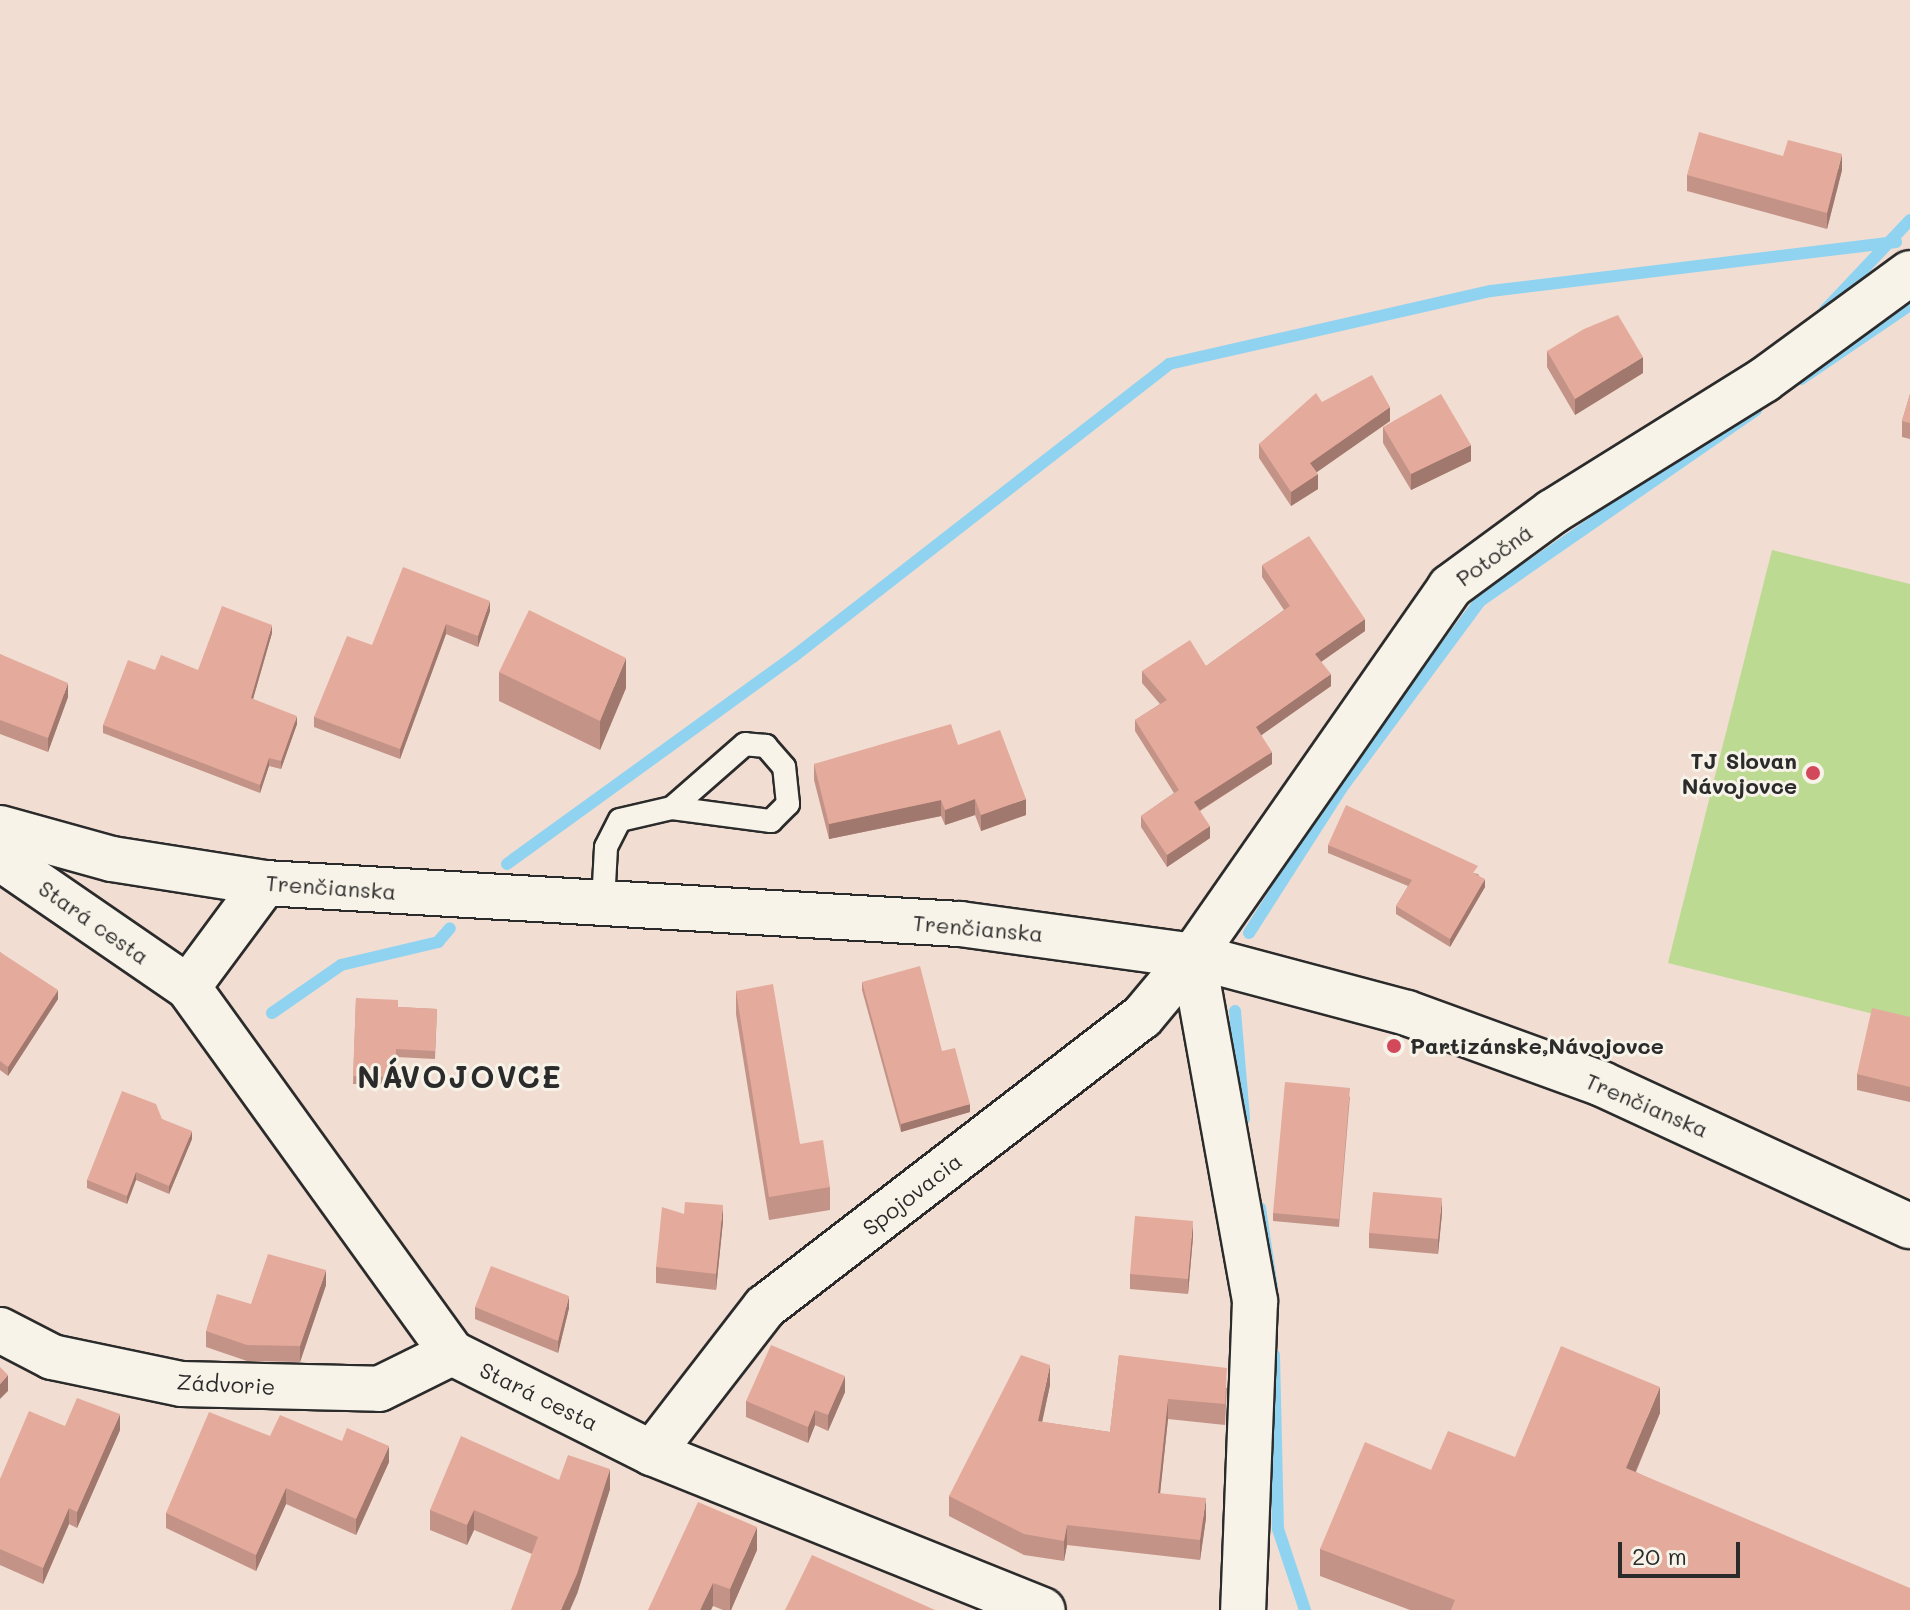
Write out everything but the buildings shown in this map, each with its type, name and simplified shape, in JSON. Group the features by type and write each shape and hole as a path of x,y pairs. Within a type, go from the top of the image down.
{"street":[{"name":"Potočná","path":"1193,956 1450,587 1910,273"},
{"name":"Trenčianska","path":"0,828 112,859 265,883 960,924 1193,956 1407,1013 1602,1084 1910,1226"},
{"name":"Stará cesta","path":"0,858 188,987 452,1353 652,1453 1043,1610"},
{"path":"188,987 265,883"},
{"name":"Spojovacia","path":"652,1453 765,1307 1142,1017 1193,956"},
{"path":"1193,956 1255,1301 1243,1610"},
{"name":"Zádvorie","path":"0,1330 52,1357 181,1384 379,1389 452,1353"}],"lane":[{"path":"603,903 606,847 620,820 672,808 771,821 788,804 784,767 766,746 745,744 672,808"}],"green space":[{"name":"TJ Slovan Návojovce","path":"1772,550 1910,584 1910,1023 1668,963"}],"waterway":[{"path":"1825,310 1910,220"},
{"path":"507,864 793,657 1169,364 1491,291 1896,242"},
{"path":"1801,379 1910,305"},
{"path":"1249,933 1341,789 1480,601 1756,410"},
{"path":"272,1013 341,965 438,942 450,928"},
{"path":"1235,1011 1244,1119"},
{"path":"1260,1208 1272,1288"},
{"path":"1274,1355 1278,1529 1305,1610"}],"place":[{"name":"TJ Slovan Návojovce","path":"1813,773"},
{"name":"Partizánske,Návojovce","path":"1394,1046"}],"district":[{"name":"NÁVOJOVCE","path":"460,1076"}]}
